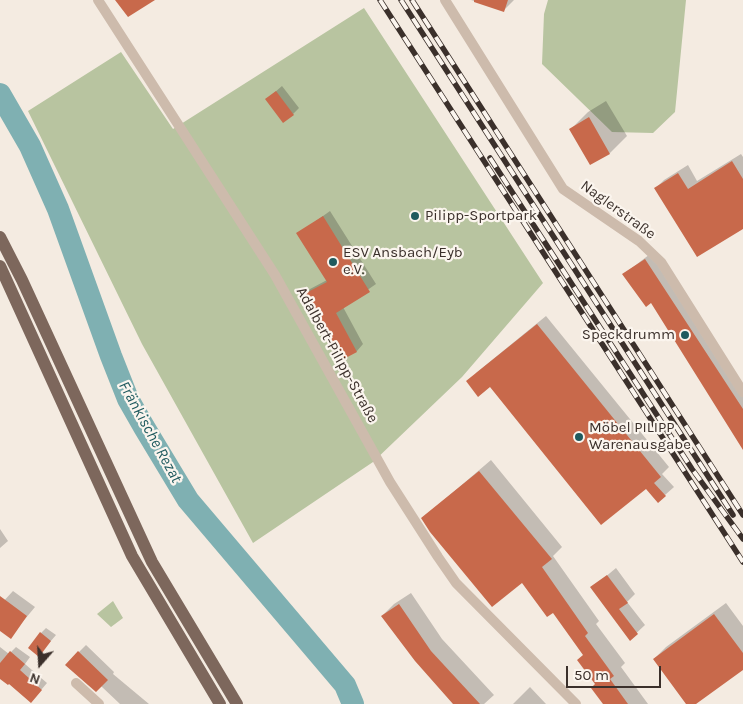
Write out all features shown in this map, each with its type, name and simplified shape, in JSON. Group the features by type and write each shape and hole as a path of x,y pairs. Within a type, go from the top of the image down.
{"main road":[{"path":"0,237 22,280 152,562 237,704"},
{"path":"0,266 132,556 220,704"}],"street":[{"name":"Adalbert-Pilipp-Straße","path":"98,0 275,275 390,482 438,557 456,583 576,704"},
{"name":"Naglerstraße","path":"445,0 563,189 639,241 661,262 743,392"},
{"path":"76,683 99,704"}],"green space":[{"path":"548,0 686,0 675,112 653,133 612,132 542,64 544,14"},
{"path":"364,8 543,283 462,377 373,462 253,543 142,344 28,111 121,52 173,129"},
{"path":"113,601 123,618 111,627 97,614"}],"building":[{"path":"115,0 155,0 128,17"},
{"path":"474,0 508,0 504,12 474,2"},
{"path":"276,91 294,115 283,123 265,99"},
{"path":"589,117 610,154 590,165 569,129"},
{"path":"732,161 743,179 743,229 697,257 654,188 678,173 688,189"},
{"name":"ESV Ansbach/Eyb e.V.","path":"323,216 370,292 336,313 357,352 338,362 302,295 327,282 296,233"},
{"path":"645,259 743,409 743,450 651,303 646,307 622,274"},
{"name":"Möbel PILIPP Warenausgabe","path":"537,324 661,477 654,483 666,496 658,503 646,489 601,525 490,387 478,397 466,381"},
{"path":"479,471 552,559 542,567 588,633 585,636 614,676 610,679 628,704 603,704 591,688 595,684 577,660 583,655 553,613 547,617 522,583 492,607 430,532 421,518"},
{"path":"607,575 628,603 619,609 638,634 630,641 590,587"},
{"path":"0,596 27,616 11,639 0,631"},
{"path":"399,604 431,651 480,704 453,704 415,661 381,616"},
{"path":"714,614 743,653 743,670 696,704 686,704 653,659"},
{"path":"40,632 51,641 39,657 28,648"},
{"path":"10,651 25,664 20,670 42,690 31,703 9,684 0,679 0,663"},
{"path":"78,651 108,680 96,692 65,665"}],"waterway":[{"name":"Fränkische Rezat","path":"0,94 30,146 58,209 111,356 128,399 144,427 188,500 345,685 353,704"}],"railway":[{"path":"380,0 743,562"},
{"path":"401,0 733,515"},
{"path":"412,0 743,515"},
{"path":"490,158 692,469 743,539"}],"place":[{"name":"Pilipp-Sportpark","path":"415,216"},
{"name":"ESV Ansbach/Eyb e.V.","path":"333,262"},
{"name":"Speckdrumm","path":"685,335"},
{"name":"Möbel PILIPP Warenausgabe","path":"579,437"}]}
